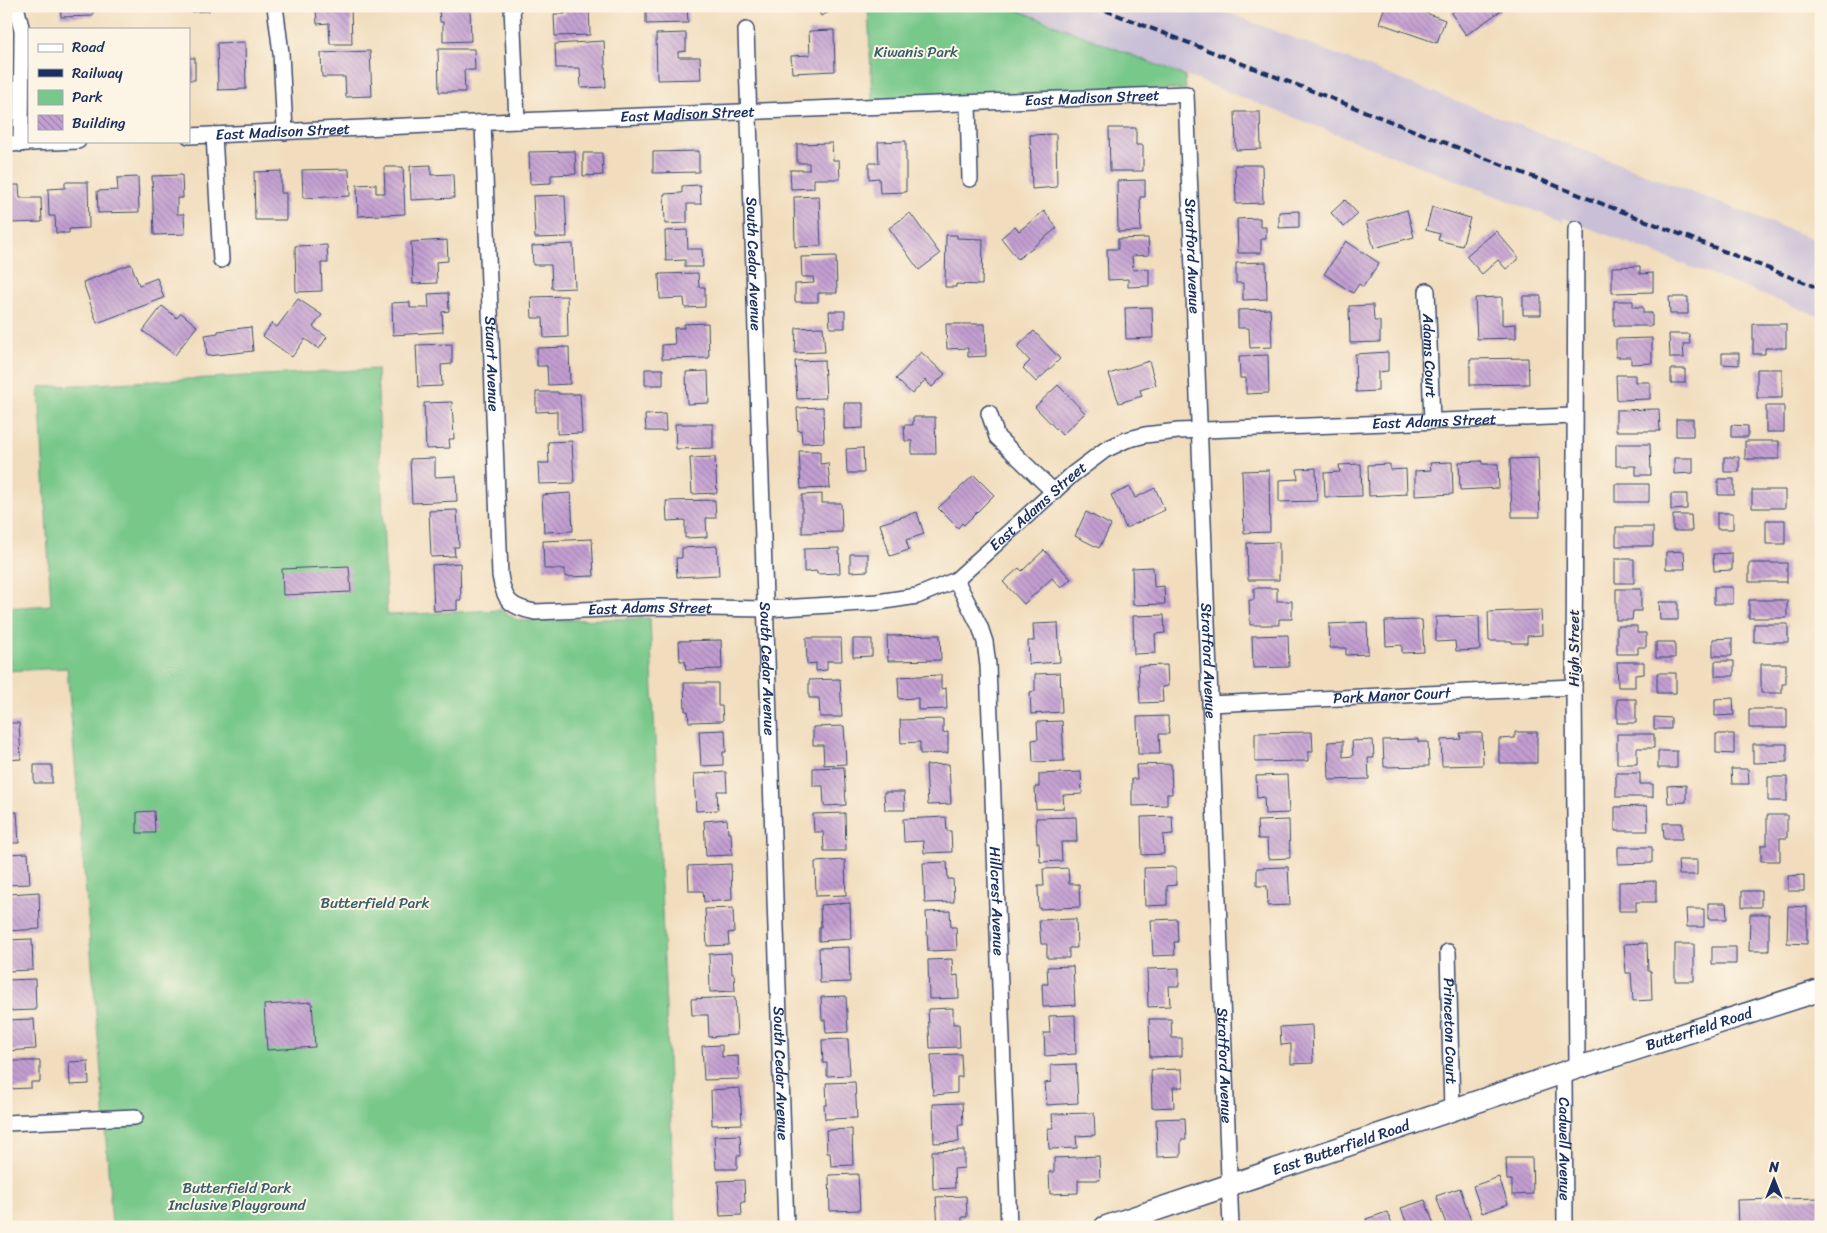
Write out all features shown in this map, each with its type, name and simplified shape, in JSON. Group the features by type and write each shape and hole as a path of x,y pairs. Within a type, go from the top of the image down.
{"main road":[{"name":"Butterfield Road","path":"1570,1070 1821,990"},
{"name":"East Butterfield Road","path":"1105,1227 1570,1070"}],"street":[{"path":"16,6 22,31 14,144 57,142"},
{"path":"275,6 281,53 285,132"},
{"path":"512,6 517,121"},
{"name":"South Cedar Avenue","path":"746,30 786,1227"},
{"name":"East Madison Street","path":"190,136 1186,94"},
{"name":"Stratford Avenue","path":"1186,94 1231,1227"},
{"path":"968,104 970,179"},
{"name":"Stuart Avenue","path":"483,123 500,575 505,595 510,604"},
{"path":"214,135 221,260"},
{"name":"High Street","path":"1570,1070 1576,228"},
{"name":"Adams Court","path":"1427,291 1432,421"},
{"path":"989,413 998,437 1054,492"},
{"name":"East Adams Street","path":"510,604 520,609 535,612 651,607 766,609 899,600 931,591 956,580 1094,457 1126,440 1153,434 1200,431 1574,416"},
{"name":"Hillcrest Avenue","path":"956,580 980,627 985,642 988,665 1009,1227"},
{"name":"Park Manor Court","path":"1210,704 1574,687"},
{"name":"Princeton Court","path":"1448,952 1452,1110"},
{"name":"Cadwell Avenue","path":"1565,1227 1570,1070"},
{"path":"6,1123 135,1117"}],"shaded area":[{"path":"1007,6 1211,6 1821,242 1821,317 1563,218 1563,222"}],"green space":[{"name":"Kiwanis Park","path":"868,6 1007,6 1185,76 1186,89 872,100"},
{"name":"Butterfield Park","path":"377,369 387,615 501,610 517,620 527,621 650,618 675,1227 112,1227 103,1096 67,668 6,671 6,608 51,605 39,387"}],"building":[{"path":"60,6 93,6 93,16 61,17"},
{"path":"190,6 209,6 209,11 190,12"},
{"path":"316,6 351,6 352,44 330,44 329,23 317,24"},
{"path":"439,6 470,6 471,41 443,42 443,22 440,22"},
{"path":"565,6 589,6 590,35 555,36 554,14 565,14"},
{"path":"646,6 687,6 688,23 646,24"},
{"path":"816,6 840,6 821,16"},
{"path":"1385,6 1407,6 1445,20 1437,43 1379,23"},
{"path":"1461,6 1499,6 1502,10 1466,35 1451,13"},
{"path":"834,30 835,71 792,73 791,56 810,55 809,31"},
{"path":"686,33 686,51 678,52 678,57 700,57 701,79 657,80 656,34"},
{"path":"604,41 606,87 581,88 580,68 556,68 555,44"},
{"path":"245,42 246,89 218,90 217,43"},
{"path":"438,49 474,49 475,70 464,70 465,92 439,92"},
{"path":"370,51 372,96 346,97 345,77 322,77 321,53"},
{"path":"190,58 195,58 195,80 190,80"},
{"path":"1235,112 1260,112 1261,149 1236,150"},
{"path":"1109,128 1136,128 1136,145 1143,145 1143,171 1110,171"},
{"path":"1056,134 1057,187 1032,189 1030,135"},
{"path":"906,141 906,192 880,193 879,178 869,179 869,163 879,163 878,142"},
{"path":"832,143 833,160 839,160 840,179 814,179 814,188 791,189 790,170 809,170 809,163 797,163 797,144"},
{"path":"575,151 576,174 551,175 551,183 530,184 529,152"},
{"path":"699,151 699,172 653,173 653,152"},
{"path":"583,153 602,153 603,175 583,176"},
{"path":"431,165 431,175 453,174 454,198 411,200 410,166"},
{"path":"1235,165 1262,165 1263,203 1236,204"},
{"path":"384,167 403,167 405,214 358,216 357,185 376,184 376,193 385,193"},
{"path":"349,169 350,196 303,198 302,170"},
{"path":"281,171 281,193 286,193 286,220 255,220 254,172"},
{"path":"182,175 183,198 177,198 177,214 184,214 185,234 154,235 152,176"},
{"path":"138,177 139,212 98,213 97,191 118,190 117,178"},
{"path":"1145,180 1145,197 1140,197 1141,231 1118,232 1117,181"},
{"path":"65,182 88,182 89,228 69,229 69,233 56,233 55,216 49,216 48,189 65,188"},
{"path":"6,185 19,185 20,198 41,198 42,222 10,223 9,200 6,200"},
{"path":"700,185 701,204 687,204 687,223 665,224 664,194 682,193 682,186"},
{"path":"565,195 567,237 535,238 533,196"},
{"path":"819,196 821,246 795,247 794,197"},
{"path":"1345,200 1358,214 1344,227 1331,213"},
{"path":"1432,207 1470,218 1462,246 1438,240 1440,234 1426,230"},
{"path":"1407,210 1414,237 1374,248 1366,222"},
{"path":"1044,211 1057,228 1018,259 1001,238 1015,226 1019,231"},
{"path":"1299,211 1299,227 1279,228 1279,212"},
{"path":"910,213 940,254 919,270 889,228"},
{"path":"1260,218 1260,227 1266,227 1266,239 1261,239 1261,253 1238,253 1237,219"},
{"path":"687,230 688,249 702,249 703,267 685,267 685,260 666,261 665,231"},
{"path":"1496,231 1519,258 1506,269 1498,260 1482,274 1466,256"},
{"path":"946,235 957,235 957,238 983,239 982,285 956,284 956,287 945,287"},
{"path":"1148,238 1149,255 1132,256 1133,270 1149,269 1149,286 1128,287 1128,279 1108,280 1107,249 1118,249 1118,239"},
{"path":"447,240 448,261 436,262 437,283 413,284 411,242"},
{"path":"1346,241 1379,263 1363,287 1359,284 1353,293 1324,274"},
{"path":"573,244 575,288 552,289 551,265 533,265 532,246"},
{"path":"327,245 328,263 321,263 322,291 296,292 295,246"},
{"path":"836,256 837,293 818,293 818,302 795,302 795,284 814,283 813,277 802,277 801,257"},
{"path":"1266,262 1267,299 1243,300 1243,283 1236,283 1236,263"},
{"path":"131,264 139,285 157,278 164,298 97,323 83,282"},
{"path":"1640,266 1640,274 1653,273 1653,292 1612,293 1612,267"},
{"path":"698,273 699,287 705,287 705,307 685,308 684,298 660,299 659,274"},
{"path":"448,293 449,311 442,312 443,332 393,335 392,303 410,302 410,308 429,308 428,294"},
{"path":"567,296 568,337 544,338 543,318 532,318 531,297"},
{"path":"1523,296 1541,296 1541,315 1523,315"},
{"path":"1502,297 1502,325 1516,324 1516,338 1477,339 1475,298"},
{"path":"1669,297 1688,297 1688,314 1670,314"},
{"path":"298,299 322,315 313,327 327,337 319,349 305,339 292,357 263,336 272,323 277,327"},
{"path":"1614,301 1633,301 1633,307 1643,307 1643,313 1652,313 1652,326 1614,326"},
{"path":"1373,305 1374,321 1380,321 1380,342 1350,343 1349,306"},
{"path":"162,306 177,318 181,313 197,326 175,355 143,331"},
{"path":"1152,307 1153,338 1126,339 1125,308"},
{"path":"1270,309 1272,347 1250,348 1249,328 1238,328 1238,310"},
{"path":"829,311 845,311 845,328 830,328"},
{"path":"708,323 709,358 662,359 662,345 675,344 674,328 684,328 684,324"},
{"path":"946,324 985,324 986,356 968,357 968,348 947,349"},
{"path":"1753,324 1786,324 1786,348 1765,348 1765,354 1753,354"},
{"path":"251,327 253,351 207,356 205,335 218,333 218,331"},
{"path":"823,327 825,352 795,353 796,328"},
{"path":"1034,331 1060,359 1036,382 1023,368 1030,361 1017,347"},
{"path":"1669,334 1689,334 1690,344 1683,344 1684,358 1670,358"},
{"path":"1652,338 1652,363 1631,364 1631,357 1616,357 1616,339"},
{"path":"452,344 452,364 441,365 442,386 418,387 416,345"},
{"path":"569,347 570,384 548,385 547,366 537,366 537,348"},
{"path":"921,352 945,374 932,387 925,380 912,394 896,379"},
{"path":"1388,352 1388,371 1378,372 1378,391 1356,392 1355,354"},
{"path":"1722,353 1739,353 1739,365 1722,364"},
{"path":"1268,355 1269,393 1246,394 1246,378 1240,378 1239,356"},
{"path":"1528,358 1529,384 1470,385 1470,359"},
{"path":"824,360 826,398 797,399 795,361"},
{"path":"1149,361 1156,385 1140,390 1142,396 1119,403 1109,374"},
{"path":"645,369 663,369 663,385 645,385"},
{"path":"1671,369 1685,369 1685,383 1671,383"},
{"path":"1757,369 1782,369 1782,398 1757,398"},
{"path":"708,371 709,403 687,404 686,372"},
{"path":"1616,375 1635,375 1635,382 1650,382 1650,399 1617,400"},
{"path":"1058,385 1085,413 1062,435 1035,407"},
{"path":"536,392 580,394 582,433 557,434 557,411 536,412"},
{"path":"452,402 454,439 449,439 450,448 426,449 424,403"},
{"path":"844,403 863,403 863,428 844,429"},
{"path":"1766,406 1784,406 1784,432 1766,432"},
{"path":"823,407 824,442 802,443 801,430 798,431 797,408"},
{"path":"1659,409 1660,431 1616,431 1616,410"},
{"path":"665,414 666,431 646,431 645,415"},
{"path":"913,417 935,417 936,454 912,454 912,441 905,441 904,425 913,425"},
{"path":"1676,419 1693,419 1693,436 1676,436"},
{"path":"675,424 713,424 713,448 676,449"},
{"path":"1731,425 1748,426 1748,437 1731,437"},
{"path":"572,441 574,483 539,484 538,463 549,463 548,442"},
{"path":"1745,441 1779,441 1779,459 1745,459"},
{"path":"1616,444 1650,444 1651,475 1636,475 1636,466 1616,466"},
{"path":"863,448 864,473 847,473 846,449"},
{"path":"799,451 820,451 820,464 828,463 830,488 801,489"},
{"path":"715,457 717,493 692,494 690,458"},
{"path":"1724,457 1739,457 1739,472 1724,472"},
{"path":"435,458 435,477 456,476 457,501 412,503 410,459"},
{"path":"1538,458 1540,517 1512,517 1510,459"},
{"path":"1674,458 1693,458 1693,473 1674,474"},
{"path":"1482,461 1482,464 1498,464 1499,488 1460,490 1459,462"},
{"path":"1452,462 1453,494 1415,496 1415,471 1431,470 1430,463"},
{"path":"1361,464 1362,496 1325,497 1324,473 1340,472 1339,465"},
{"path":"1390,464 1390,470 1406,469 1407,494 1369,496 1368,465"},
{"path":"1316,468 1317,501 1279,502 1279,480 1298,479 1297,469"},
{"path":"1269,470 1270,532 1244,533 1242,471"},
{"path":"974,475 994,495 964,525 962,523 958,528 938,508"},
{"path":"1718,479 1734,479 1734,495 1718,495"},
{"path":"1615,484 1649,484 1649,502 1615,502"},
{"path":"1130,487 1135,498 1155,488 1165,510 1126,528 1111,495"},
{"path":"1752,490 1785,490 1785,508 1752,508"},
{"path":"571,493 573,531 544,532 542,495"},
{"path":"822,494 822,503 841,503 842,532 802,533 802,495"},
{"path":"1671,494 1687,494 1687,509 1671,510"},
{"path":"715,500 716,518 706,518 707,537 685,538 685,520 667,521 666,501"},
{"path":"457,510 459,547 454,547 455,556 431,557 429,511"},
{"path":"917,512 924,534 906,540 909,550 890,556 880,524"},
{"path":"1086,512 1111,525 1099,548 1075,536"},
{"path":"1717,513 1733,513 1733,529 1717,529"},
{"path":"1673,515 1691,515 1692,531 1673,531"},
{"path":"1766,520 1785,520 1785,544 1766,544"},
{"path":"1616,527 1653,527 1653,546 1616,546"},
{"path":"592,539 594,576 565,577 565,569 544,569 543,541"},
{"path":"1279,542 1279,580 1248,580 1247,543"},
{"path":"717,546 719,575 677,577 676,558 682,558 682,548"},
{"path":"839,548 840,573 817,574 817,571 804,572 804,549"},
{"path":"1044,550 1071,579 1061,588 1052,578 1024,604 1003,582 1019,568 1022,571"},
{"path":"1684,551 1685,569 1666,569 1666,552"},
{"path":"1732,553 1732,570 1714,571 1713,554"},
{"path":"850,554 868,554 868,571 850,572"},
{"path":"1615,559 1634,559 1634,583 1615,583"},
{"path":"460,563 461,600 457,600 457,610 434,611 432,565"},
{"path":"1749,563 1787,563 1787,582 1749,582"},
{"path":"349,566 351,592 283,595 282,569"},
{"path":"1153,567 1154,587 1164,586 1165,604 1133,605 1132,568"},
{"path":"1714,587 1733,587 1733,604 1714,604"},
{"path":"1254,588 1277,588 1277,601 1292,601 1292,619 1279,619 1279,625 1250,625 1249,600 1254,600"},
{"path":"1616,589 1641,589 1641,611 1633,611 1632,620 1616,620"},
{"path":"1749,600 1787,600 1787,618 1749,618"},
{"path":"1659,602 1678,602 1678,620 1660,620"},
{"path":"1541,610 1542,635 1527,636 1527,643 1489,641 1488,612"},
{"path":"1164,615 1165,633 1155,634 1156,653 1134,654 1133,616"},
{"path":"1479,616 1480,650 1456,651 1455,641 1436,642 1436,617"},
{"path":"1422,620 1424,652 1402,653 1402,645 1386,646 1385,621"},
{"path":"1367,622 1368,654 1346,655 1346,648 1330,648 1329,624"},
{"path":"1058,623 1060,662 1029,664 1028,641 1034,641 1033,624"},
{"path":"1754,624 1788,624 1788,642 1754,642"},
{"path":"1617,626 1637,626 1637,633 1646,633 1646,647 1638,647 1638,654 1617,654"},
{"path":"940,635 941,660 888,661 887,636"},
{"path":"1288,635 1289,667 1253,668 1252,636"},
{"path":"806,638 841,638 842,661 827,661 827,670 816,671 816,663 807,664"},
{"path":"1732,638 1732,656 1713,656 1713,639"},
{"path":"853,639 872,639 872,656 853,657"},
{"path":"721,640 722,669 686,670 685,661 680,661 679,641"},
{"path":"1656,642 1675,642 1675,658 1656,658"},
{"path":"1715,661 1734,661 1734,676 1715,676"},
{"path":"1617,662 1644,662 1644,674 1635,675 1635,687 1618,687"},
{"path":"1761,664 1786,664 1786,684 1782,684 1782,693 1761,693"},
{"path":"1167,665 1168,686 1162,687 1163,702 1140,703 1138,666"},
{"path":"1060,673 1062,712 1031,714 1030,692 1035,691 1035,674"},
{"path":"1657,673 1676,673 1676,693 1657,693"},
{"path":"941,675 941,689 946,688 947,709 918,710 918,698 899,699 898,677"},
{"path":"840,679 842,717 820,717 819,698 809,698 809,680"},
{"path":"684,683 718,683 718,706 722,706 723,721 689,722 688,711 685,711"},
{"path":"1733,698 1734,715 1715,716 1715,699"},
{"path":"1617,699 1636,699 1636,723 1617,723"},
{"path":"1749,709 1787,709 1787,728 1749,728"},
{"path":"1168,716 1169,734 1159,734 1160,754 1138,754 1137,717"},
{"path":"1654,717 1671,718 1671,729 1654,729"},
{"path":"943,719 943,733 948,732 948,753 920,754 920,742 901,743 900,720"},
{"path":"1062,721 1064,761 1033,762 1032,740 1038,739 1037,722"},
{"path":"6,723 19,723 21,759 6,760"},
{"path":"844,726 846,764 824,765 823,745 813,745 813,727"},
{"path":"725,730 726,752 723,752 723,765 701,766 699,731"},
{"path":"1312,732 1313,752 1308,752 1308,761 1255,762 1255,733"},
{"path":"1515,732 1537,732 1537,763 1499,763 1499,739 1515,738"},
{"path":"1460,733 1482,733 1483,765 1442,766 1441,740 1461,739"},
{"path":"1617,734 1654,734 1654,748 1637,748 1637,764 1617,764"},
{"path":"1716,734 1734,734 1734,754 1716,753"},
{"path":"1418,739 1418,742 1428,742 1429,766 1384,767 1383,740"},
{"path":"1373,740 1374,758 1368,758 1369,779 1329,780 1328,742 1343,741 1343,757 1353,756 1352,741"},
{"path":"1753,744 1787,744 1787,762 1753,763"},
{"path":"1658,751 1677,751 1677,768 1658,768"},
{"path":"949,764 951,804 928,805 926,765"},
{"path":"1171,764 1172,794 1167,794 1167,805 1132,806 1132,779 1137,779 1136,765"},
{"path":"34,765 52,765 52,783 34,783"},
{"path":"844,767 846,805 824,806 823,786 813,786 813,768"},
{"path":"1731,769 1748,769 1749,784 1732,784"},
{"path":"726,772 727,791 717,791 718,810 696,811 694,774"},
{"path":"1081,772 1082,794 1063,795 1064,808 1036,809 1035,787 1039,787 1039,774"},
{"path":"1616,773 1640,773 1640,784 1653,784 1653,797 1616,797"},
{"path":"1287,775 1289,813 1265,814 1264,797 1257,798 1256,776"},
{"path":"1768,777 1787,777 1787,801 1768,801"},
{"path":"1686,785 1686,802 1668,803 1667,786"},
{"path":"884,792 904,792 905,810 885,810"},
{"path":"1647,806 1648,831 1615,831 1615,807"},
{"path":"154,811 155,833 137,833 137,812"},
{"path":"6,812 17,812 19,843 6,843"},
{"path":"845,813 846,851 824,851 823,832 814,832 813,814"},
{"path":"1767,815 1787,815 1787,838 1780,838 1780,861 1761,861 1761,845 1767,845"},
{"path":"1172,816 1173,834 1163,835 1164,854 1142,855 1141,817"},
{"path":"946,817 947,831 951,831 952,852 924,853 923,841 904,842 903,819"},
{"path":"1076,817 1077,842 1061,842 1062,861 1040,862 1036,818"},
{"path":"727,819 728,833 731,833 732,855 706,856 704,821"},
{"path":"1289,820 1290,858 1268,859 1267,839 1258,839 1257,821"},
{"path":"1663,823 1682,823 1682,839 1664,839"},
{"path":"1618,847 1652,847 1652,863 1618,864"},
{"path":"28,853 30,884 6,885 6,854"},
{"path":"845,860 846,895 816,896 815,862"},
{"path":"1678,860 1697,860 1697,875 1679,875"},
{"path":"947,862 948,879 953,879 954,902 925,903 923,863"},
{"path":"731,864 732,900 704,902 703,891 689,891 688,866"},
{"path":"1176,867 1176,885 1167,886 1167,905 1145,906 1144,868"},
{"path":"1288,867 1290,905 1268,906 1267,886 1257,886 1257,868"},
{"path":"1068,868 1069,884 1079,884 1080,907 1039,909 1038,886 1044,886 1043,869"},
{"path":"1804,875 1804,891 1788,891 1788,876"},
{"path":"1656,881 1656,902 1636,902 1636,911 1619,911 1619,882"},
{"path":"1742,891 1761,891 1761,907 1742,907"},
{"path":"39,892 40,929 6,931 6,913 10,913 9,894"},
{"path":"850,903 851,939 819,941 819,927 821,927 820,905"},
{"path":"1708,903 1726,903 1727,919 1708,919"},
{"path":"1788,906 1807,907 1807,944 1787,943"},
{"path":"733,908 734,932 728,933 729,945 707,946 705,909"},
{"path":"1686,909 1704,909 1704,927 1687,927"},
{"path":"950,911 951,927 956,927 957,950 928,951 926,912"},
{"path":"1750,914 1769,914 1769,951 1749,951"},
{"path":"1076,919 1077,948 1069,948 1069,958 1047,958 1047,944 1041,944 1039,920"},
{"path":"1177,919 1178,942 1174,942 1175,955 1153,956 1151,920"},
{"path":"32,939 33,970 6,971 6,940"},
{"path":"1647,943 1648,971 1651,971 1652,1000 1633,1001 1631,973 1626,973 1624,944"},
{"path":"1675,944 1694,944 1694,981 1675,981"},
{"path":"849,947 850,982 820,983 819,948"},
{"path":"1712,947 1736,947 1736,964 1712,964"},
{"path":"731,953 735,991 710,992 709,954"},
{"path":"952,959 953,976 958,975 959,998 929,999 928,960"},
{"path":"1073,966 1075,1005 1043,1007 1042,984 1048,984 1047,967"},
{"path":"1179,968 1179,986 1169,986 1170,1006 1148,1007 1147,969"},
{"path":"35,979 36,1010 6,1011 6,980"},
{"path":"846,996 848,1032 826,1033 825,1020 822,1020 821,997"},
{"path":"735,997 737,1035 709,1037 708,1015 692,1015 691,999"},
{"path":"312,1002 315,1047 267,1050 264,1005"},
{"path":"953,1008 953,1024 959,1024 960,1047 930,1048 928,1009"},
{"path":"1075,1015 1076,1054 1045,1056 1044,1033 1050,1033 1049,1016"},
{"path":"34,1019 36,1049 6,1051 6,1020"},
{"path":"1149,1019 1171,1019 1172,1038 1182,1038 1182,1056 1150,1057"},
{"path":"1312,1025 1313,1063 1291,1064 1291,1044 1281,1045 1280,1027"},
{"path":"848,1039 850,1075 827,1076 827,1063 823,1063 822,1040"},
{"path":"722,1045 722,1057 738,1056 739,1079 704,1080 702,1046"},
{"path":"961,1054 962,1077 957,1077 957,1093 933,1095 931,1055"},
{"path":"6,1061 40,1061 40,1082 31,1082 31,1088 6,1089"},
{"path":"88,1061 89,1084 70,1085 69,1062"},
{"path":"1076,1064 1078,1103 1047,1105 1045,1083 1051,1082 1051,1065"},
{"path":"1182,1069 1183,1087 1173,1087 1174,1107 1152,1108 1151,1070"},
{"path":"855,1082 857,1118 825,1119 824,1105 827,1105 826,1083"},
{"path":"740,1088 742,1124 712,1125 711,1090"},
{"path":"962,1103 963,1125 958,1125 959,1142 934,1143 933,1104"},
{"path":"1094,1113 1095,1135 1076,1136 1077,1148 1049,1149 1048,1128 1053,1128 1052,1114"},
{"path":"1185,1118 1186,1140 1181,1140 1181,1156 1157,1157 1156,1119"},
{"path":"852,1129 853,1165 831,1166 830,1153 827,1153 826,1130"},
{"path":"740,1135 741,1156 737,1156 737,1169 716,1169 714,1136"},
{"path":"964,1150 964,1168 954,1169 955,1188 933,1189 932,1151"},
{"path":"1099,1156 1100,1180 1078,1180 1078,1193 1050,1194 1049,1172 1054,1172 1054,1158"},
{"path":"1506,1158 1532,1158 1533,1194 1512,1195 1512,1180 1507,1180"},
{"path":"858,1174 860,1210 830,1211 829,1175"},
{"path":"1499,1177 1508,1204 1482,1213 1473,1186"},
{"path":"744,1180 745,1202 741,1202 742,1215 720,1216 718,1181"},
{"path":"1460,1188 1471,1220 1447,1227 1436,1196"},
{"path":"966,1196 967,1217 962,1217 962,1227 938,1227 936,1197"},
{"path":"1821,1198 1821,1227 1738,1227 1737,1200"},
{"path":"1425,1200 1435,1227 1408,1227 1401,1208"},
{"path":"1387,1212 1393,1227 1369,1227 1366,1219"},
{"path":"862,1224 862,1227 837,1227 837,1225"}],"railway":[{"path":"1094,6 1821,289"}],"park label":[{"name":"Butterfield Park Inclusive Playground","path":"237,1196"}]}
